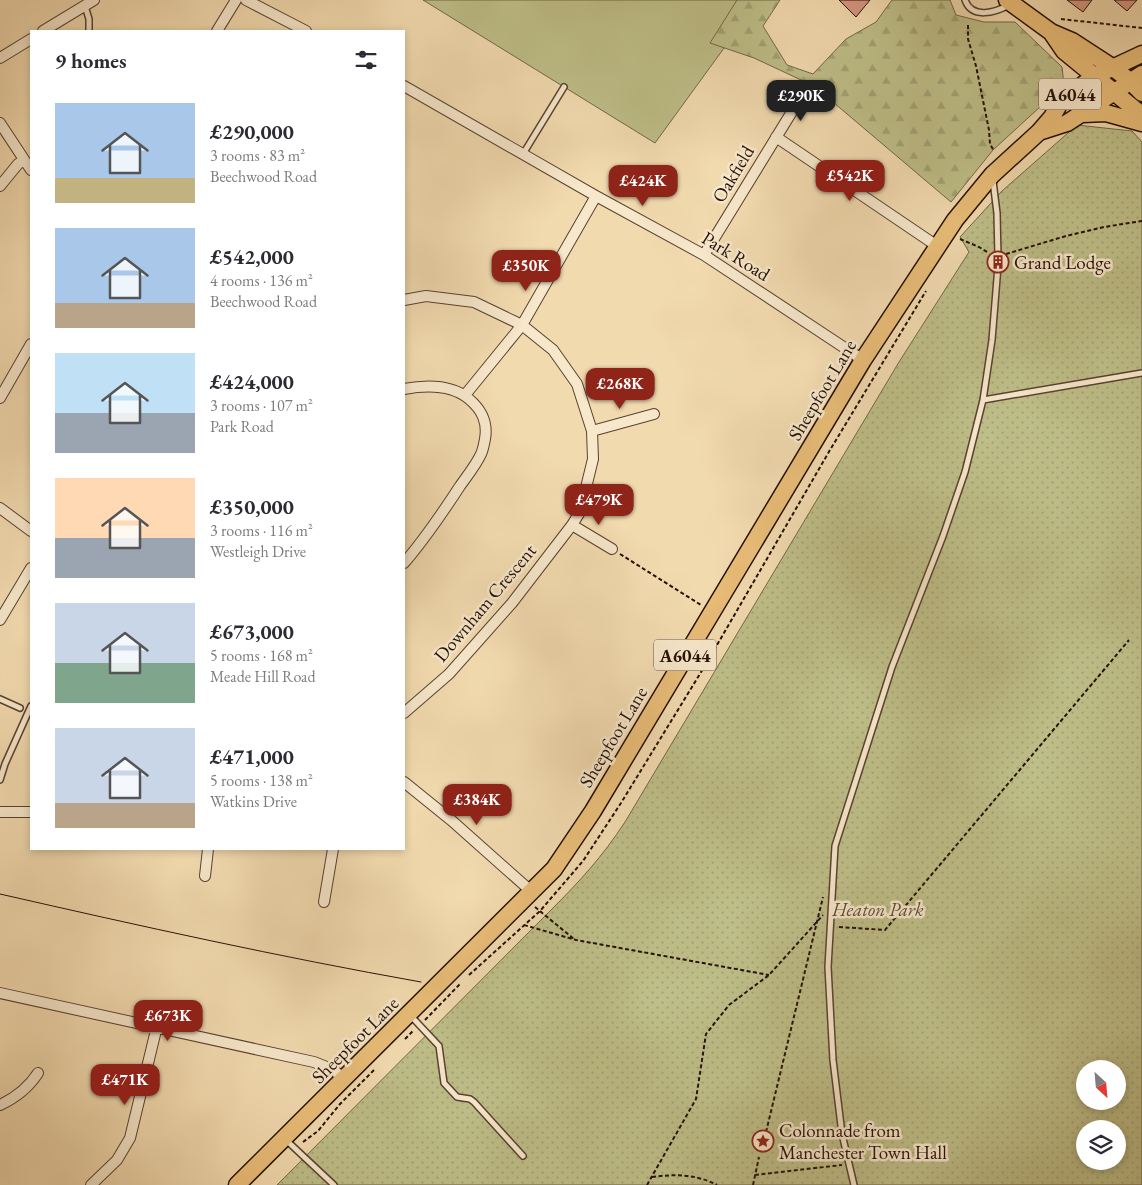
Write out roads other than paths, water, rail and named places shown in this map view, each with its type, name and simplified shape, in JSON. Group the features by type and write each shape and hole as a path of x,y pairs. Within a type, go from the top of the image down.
{"main road":[{"path":"1010,2 1056,25 1072,41 1112,68 1136,77 1142,93"},
{"path":"1056,25 1064,51 1142,115"},
{"name":"A6044","path":"1112,68 1142,54"},
{"name":"Sheepfoot Lane","path":"1039,132 1067,123 1080,115 1105,84 1112,68"},
{"name":"Sheepfoot Lane","path":"237,1185 529,895 554,869 566,853 863,360 942,239 992,175 1039,132 1052,117 1105,84 1136,77"},
{"path":"1080,115 1092,112 1106,113 1142,123"}],"street":[{"path":"218,30 236,0"},
{"path":"246,0 304,30"},
{"path":"45,30 90,3"},
{"path":"0,58 30,40"},
{"name":"Park Road","path":"405,87 596,196 704,255 863,360"},
{"name":"Oakfield","path":"704,255 804,92"},
{"path":"0,123 30,169"},
{"path":"776,138 942,239"},
{"path":"0,186 18,164 24,160"},
{"path":"465,395 522,325 596,196"},
{"name":"Downham Crescent","path":"405,300 426,296 474,302 522,325 553,350 577,384 592,431 593,459 580,512 572,525 512,603 449,674 405,713"},
{"path":"0,398 30,346"},
{"path":"405,389 432,386 448,388 465,395 480,408 484,416 486,438 482,454 444,510 405,562"},
{"path":"592,431 654,414"},
{"path":"0,508 30,531"},
{"path":"572,525 612,549"},
{"path":"0,620 30,570"},
{"path":"405,783 451,820 529,895"},
{"path":"0,812 30,812"},
{"path":"205,876 208,850"},
{"path":"324,902 332,850"},
{"path":"0,993 314,1062 334,1070 343,1079"},
{"path":"91,1185 117,1160 130,1138 157,1026"},
{"path":"0,1105 9,1101 32,1083 38,1073"}],"lane":[{"path":"965,0 975,11 987,13 1000,10 1010,2"},
{"path":"89,30 90,3"},
{"path":"523,154 564,87"},
{"path":"992,175 997,213 998,256"},
{"path":"854,1185 842,1134 833,1060 828,967 835,846 892,667 966,472 983,400 992,340 998,266"},
{"path":"983,400 1142,373"},
{"path":"0,699 20,708"},
{"path":"0,780 5,764 30,708"},
{"path":"410,1014 439,1046 444,1083 457,1097 470,1099 474,1102 523,1156"},
{"path":"283,1138 334,1185"}],"tram line":[{"path":"0,894 210,941 421,982"}],"place":[{"name":"Grand Lodge","path":"998,262"},
{"name":"Colonnade from Manchester Town Hall","path":"763,1141"}],"park label":[{"name":"Heaton Park","path":"878,909"}]}
